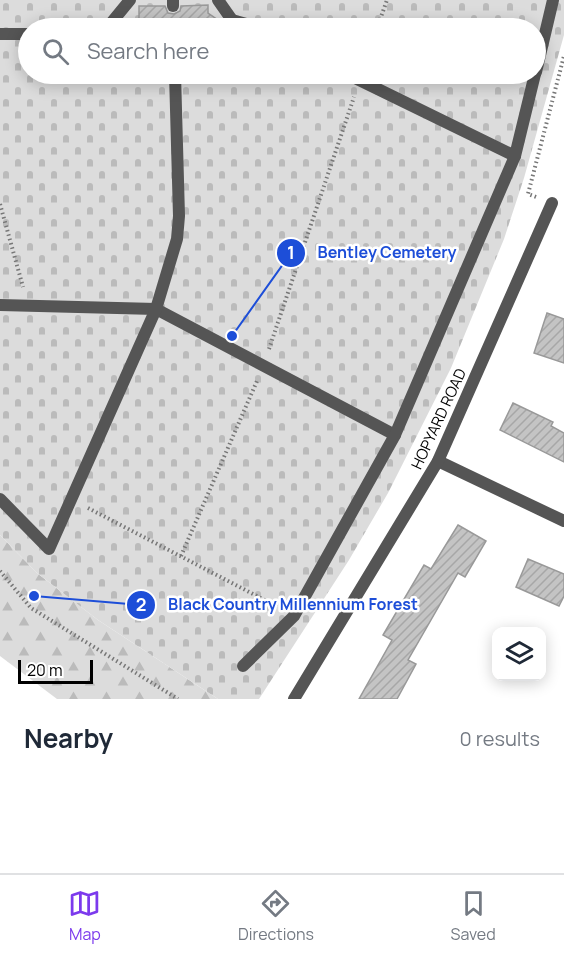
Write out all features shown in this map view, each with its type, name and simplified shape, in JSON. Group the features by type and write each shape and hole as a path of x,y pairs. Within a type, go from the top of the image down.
{"street":[{"path":"115,18 130,0"},
{"path":"218,0 231,18"},
{"path":"546,28 553,0"},
{"path":"0,34 18,34"},
{"path":"0,499 49,549 156,309 177,239 179,216 175,84"},
{"path":"367,84 515,156"},
{"path":"243,666 294,616 395,435 515,156 532,84"},
{"name":"HOPYARD ROAD","path":"294,699 438,461 552,203"},
{"path":"0,304 156,309 395,435"},
{"path":"438,461 564,521"}],"path":[{"path":"381,18 387,0"},
{"path":"552,203 528,194 564,56"},
{"path":"181,556 263,367 358,84"},
{"path":"0,204 28,305"},
{"path":"71,500 294,616"},
{"path":"0,572 31,608 178,699"}],"green space":[{"path":"0,0 564,0 564,35 524,178 504,239 451,368 388,493 349,560 259,699 218,699 98,620 37,573 0,535"},
{"path":"0,535 37,573 98,620 218,699 57,699 0,656"}],"building":[{"path":"208,5 208,13 215,18 139,18 139,6 165,6 168,13 174,14 180,11 181,6"},
{"path":"547,313 564,319 564,363 534,353"},
{"path":"513,403 553,422 551,426 564,433 564,462 500,430"},
{"path":"458,525 486,541 465,577 458,573 408,660 416,664 397,699 359,699 392,640 383,635 424,565 431,569"},
{"path":"528,559 564,574 564,596 559,606 516,587"}],"place":[{"name":"Bentley Cemetery","path":"232,336"},
{"name":"Black Country Millennium Forest","path":"34,596"}]}
